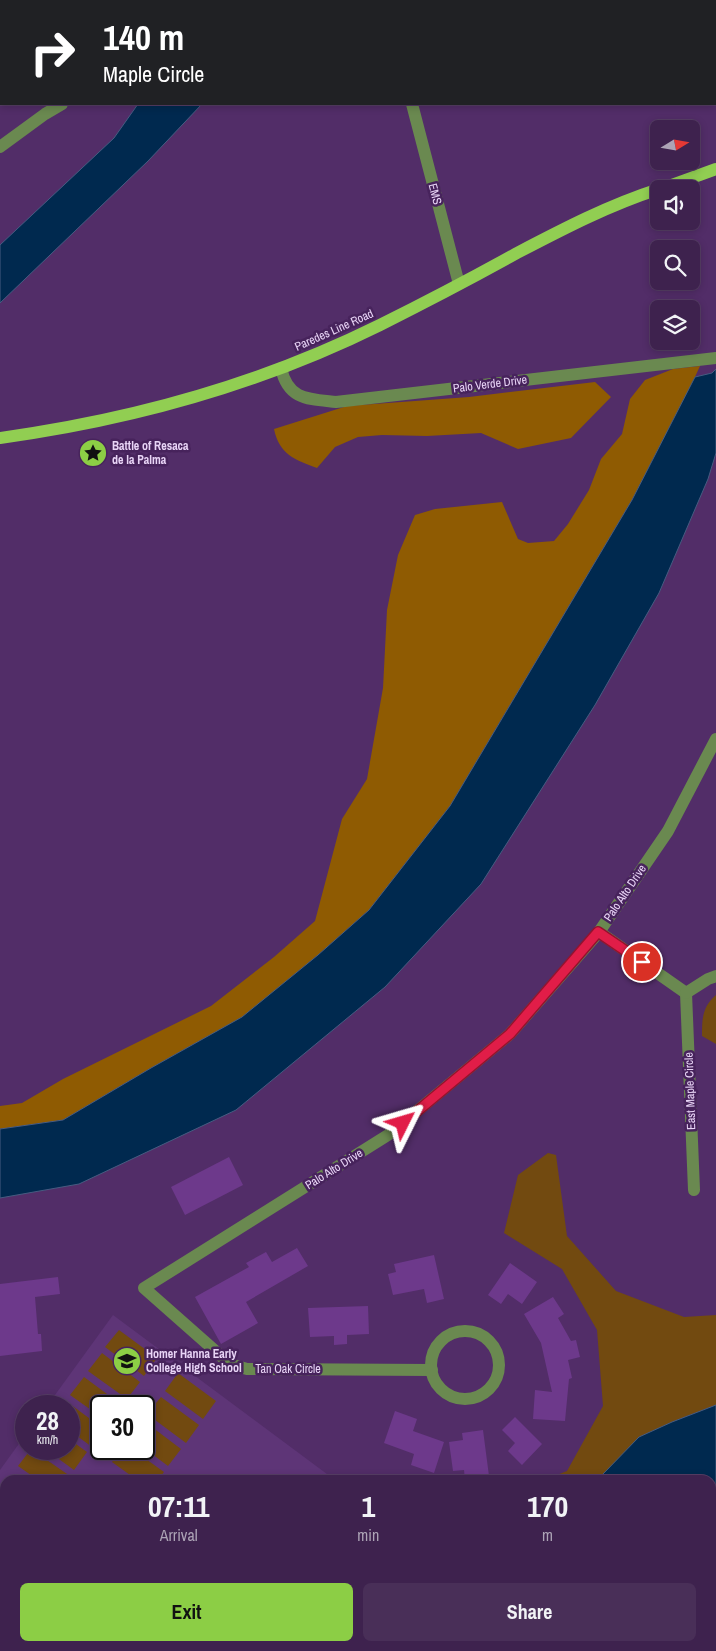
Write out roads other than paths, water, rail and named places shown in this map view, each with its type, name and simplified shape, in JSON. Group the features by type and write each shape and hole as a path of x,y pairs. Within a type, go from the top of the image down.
{"main road":[{"name":"Paredes Line Road","path":"685,180 716,169"},
{"name":"Paredes Line Road","path":"0,438 94,422 231,386 281,368 378,326 562,230 650,193"}],"street":[{"path":"0,147 60,105"},
{"name":"EMS","path":"412,105 459,284"},
{"name":"Palo Verde Drive","path":"281,368 284,382 297,395 336,402 716,358"},
{"name":"Palo Alto Drive","path":"144,1288 388,1135 510,1034 598,932 668,831 716,739"},
{"path":"598,932 686,993 716,976"},
{"name":"East Maple Circle","path":"686,993 694,1190"},
{"name":"Tan Oak Circle","path":"144,1288 230,1364 246,1369 432,1370"},
{"path":"467,1331 478,1334 488,1340 496,1350 499,1361 499,1372 489,1390 480,1396 470,1399 459,1399 445,1392 435,1380 432,1370 432,1358 437,1347 445,1338 455,1333 467,1331"}],"water":[{"path":"137,105 201,105 148,161 0,303 0,245 114,138"},
{"path":"716,369 716,453 708,479 659,593 595,705 481,884 385,987 236,1110 79,1184 0,1198 0,1129 63,1120 242,1017 318,955 369,910 450,806 632,500 695,377 712,373"},
{"path":"716,1405 716,1475 603,1475 639,1437"}],"place":[{"name":"Battle of Resaca de la Palma","path":"93,453"},
{"name":"Homer Hanna Early College High School","path":"127,1361"}]}
